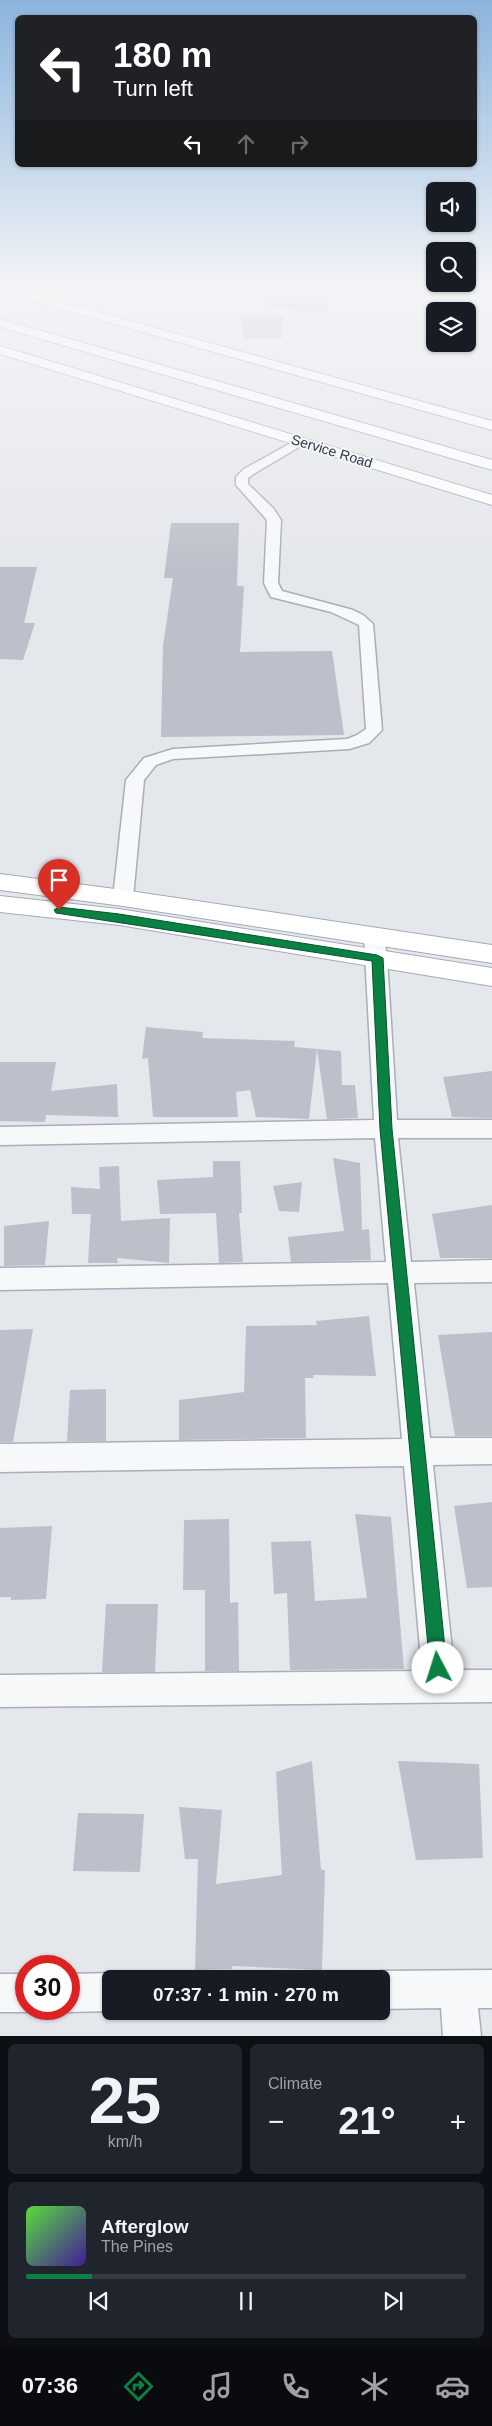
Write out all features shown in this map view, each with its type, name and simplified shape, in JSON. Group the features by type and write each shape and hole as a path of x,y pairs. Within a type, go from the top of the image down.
{"main road":[{"name":"Service Road","path":"98,380 492,500"},
{"path":"200,380 492,465"},
{"path":"241,380 492,451"},
{"path":"328,380 492,426"},
{"path":"0,882 123,898 376,947 492,977"},
{"path":"0,904 376,947 492,954"}],"street":[{"path":"123,898 135,780 142,766 155,759 173,754 349,744 363,739 374,730 366,624 360,618 346,612 288,600 276,594 271,583 274,520 268,511 242,485 242,477 248,472 300,442"},
{"path":"376,947 386,1129 419,1450 440,1687"},
{"path":"0,1136 386,1129 492,1129"},
{"path":"0,1279 492,1271"},
{"path":"0,1458 492,1450"},
{"path":"0,1691 492,1686"},
{"path":"390,1990 475,1989 462,2036"},
{"path":"80,1992 102,1992"},
{"path":"0,1993 15,1993"}],"building":[{"path":"171,523 239,523 237,586 244,586 240,652 332,651 344,735 161,737 163,646 173,578 164,578"},
{"path":"0,567 37,567 24,623 35,623 23,660 0,659"},
{"path":"146,1027 203,1032 202,1038 295,1041 294,1047 317,1049 309,1119 256,1117 250,1090 236,1092 238,1117 153,1117 148,1058 142,1059"},
{"path":"317,1049 341,1051 342,1085 355,1085 358,1118 327,1119"},
{"path":"0,1062 56,1062 51,1091 117,1084 118,1117 46,1115 45,1122 0,1121"},
{"path":"492,1071 492,1118 452,1117 443,1077"},
{"path":"333,1158 360,1163 362,1230 369,1229 371,1260 291,1262 288,1237 344,1231"},
{"path":"213,1161 240,1161 242,1213 239,1213 243,1262 219,1263 216,1213 160,1214 157,1180 213,1177"},
{"path":"119,1166 121,1221 170,1218 169,1263 117,1258 118,1263 88,1263 91,1214 72,1214 71,1187 100,1189 99,1167"},
{"path":"302,1182 299,1212 279,1211 273,1186"},
{"path":"492,1205 492,1258 440,1258 432,1214"},
{"path":"49,1221 45,1265 4,1266 4,1226"},
{"path":"369,1316 376,1376 313,1375 314,1378 305,1378 306,1438 179,1440 179,1400 244,1392 246,1326 317,1325 316,1321"},
{"path":"33,1329 13,1442 0,1442 0,1330"},
{"path":"492,1332 492,1436 455,1436 438,1335"},
{"path":"106,1389 106,1441 67,1441 70,1390"},
{"path":"492,1502 492,1587 467,1588 454,1506"},
{"path":"355,1514 391,1517 404,1669 290,1670 287,1593 274,1594 271,1542 311,1541 315,1601 367,1598"},
{"path":"229,1519 230,1603 238,1602 239,1671 205,1671 205,1590 183,1590 184,1520"},
{"path":"52,1526 46,1599 11,1600 11,1597 0,1597 0,1528"},
{"path":"106,1604 158,1604 155,1672 102,1672"},
{"path":"312,1761 321,1870 325,1870 322,1970 232,1966 232,1969 195,1970 198,1859 185,1859 179,1807 222,1810 216,1884 282,1875 276,1772"},
{"path":"398,1761 479,1764 483,1858 416,1860"},
{"path":"78,1813 144,1814 140,1872 73,1871"}],"route":[{"path":"59,910 377,958 386,1129 419,1450 438,1668"}]}
